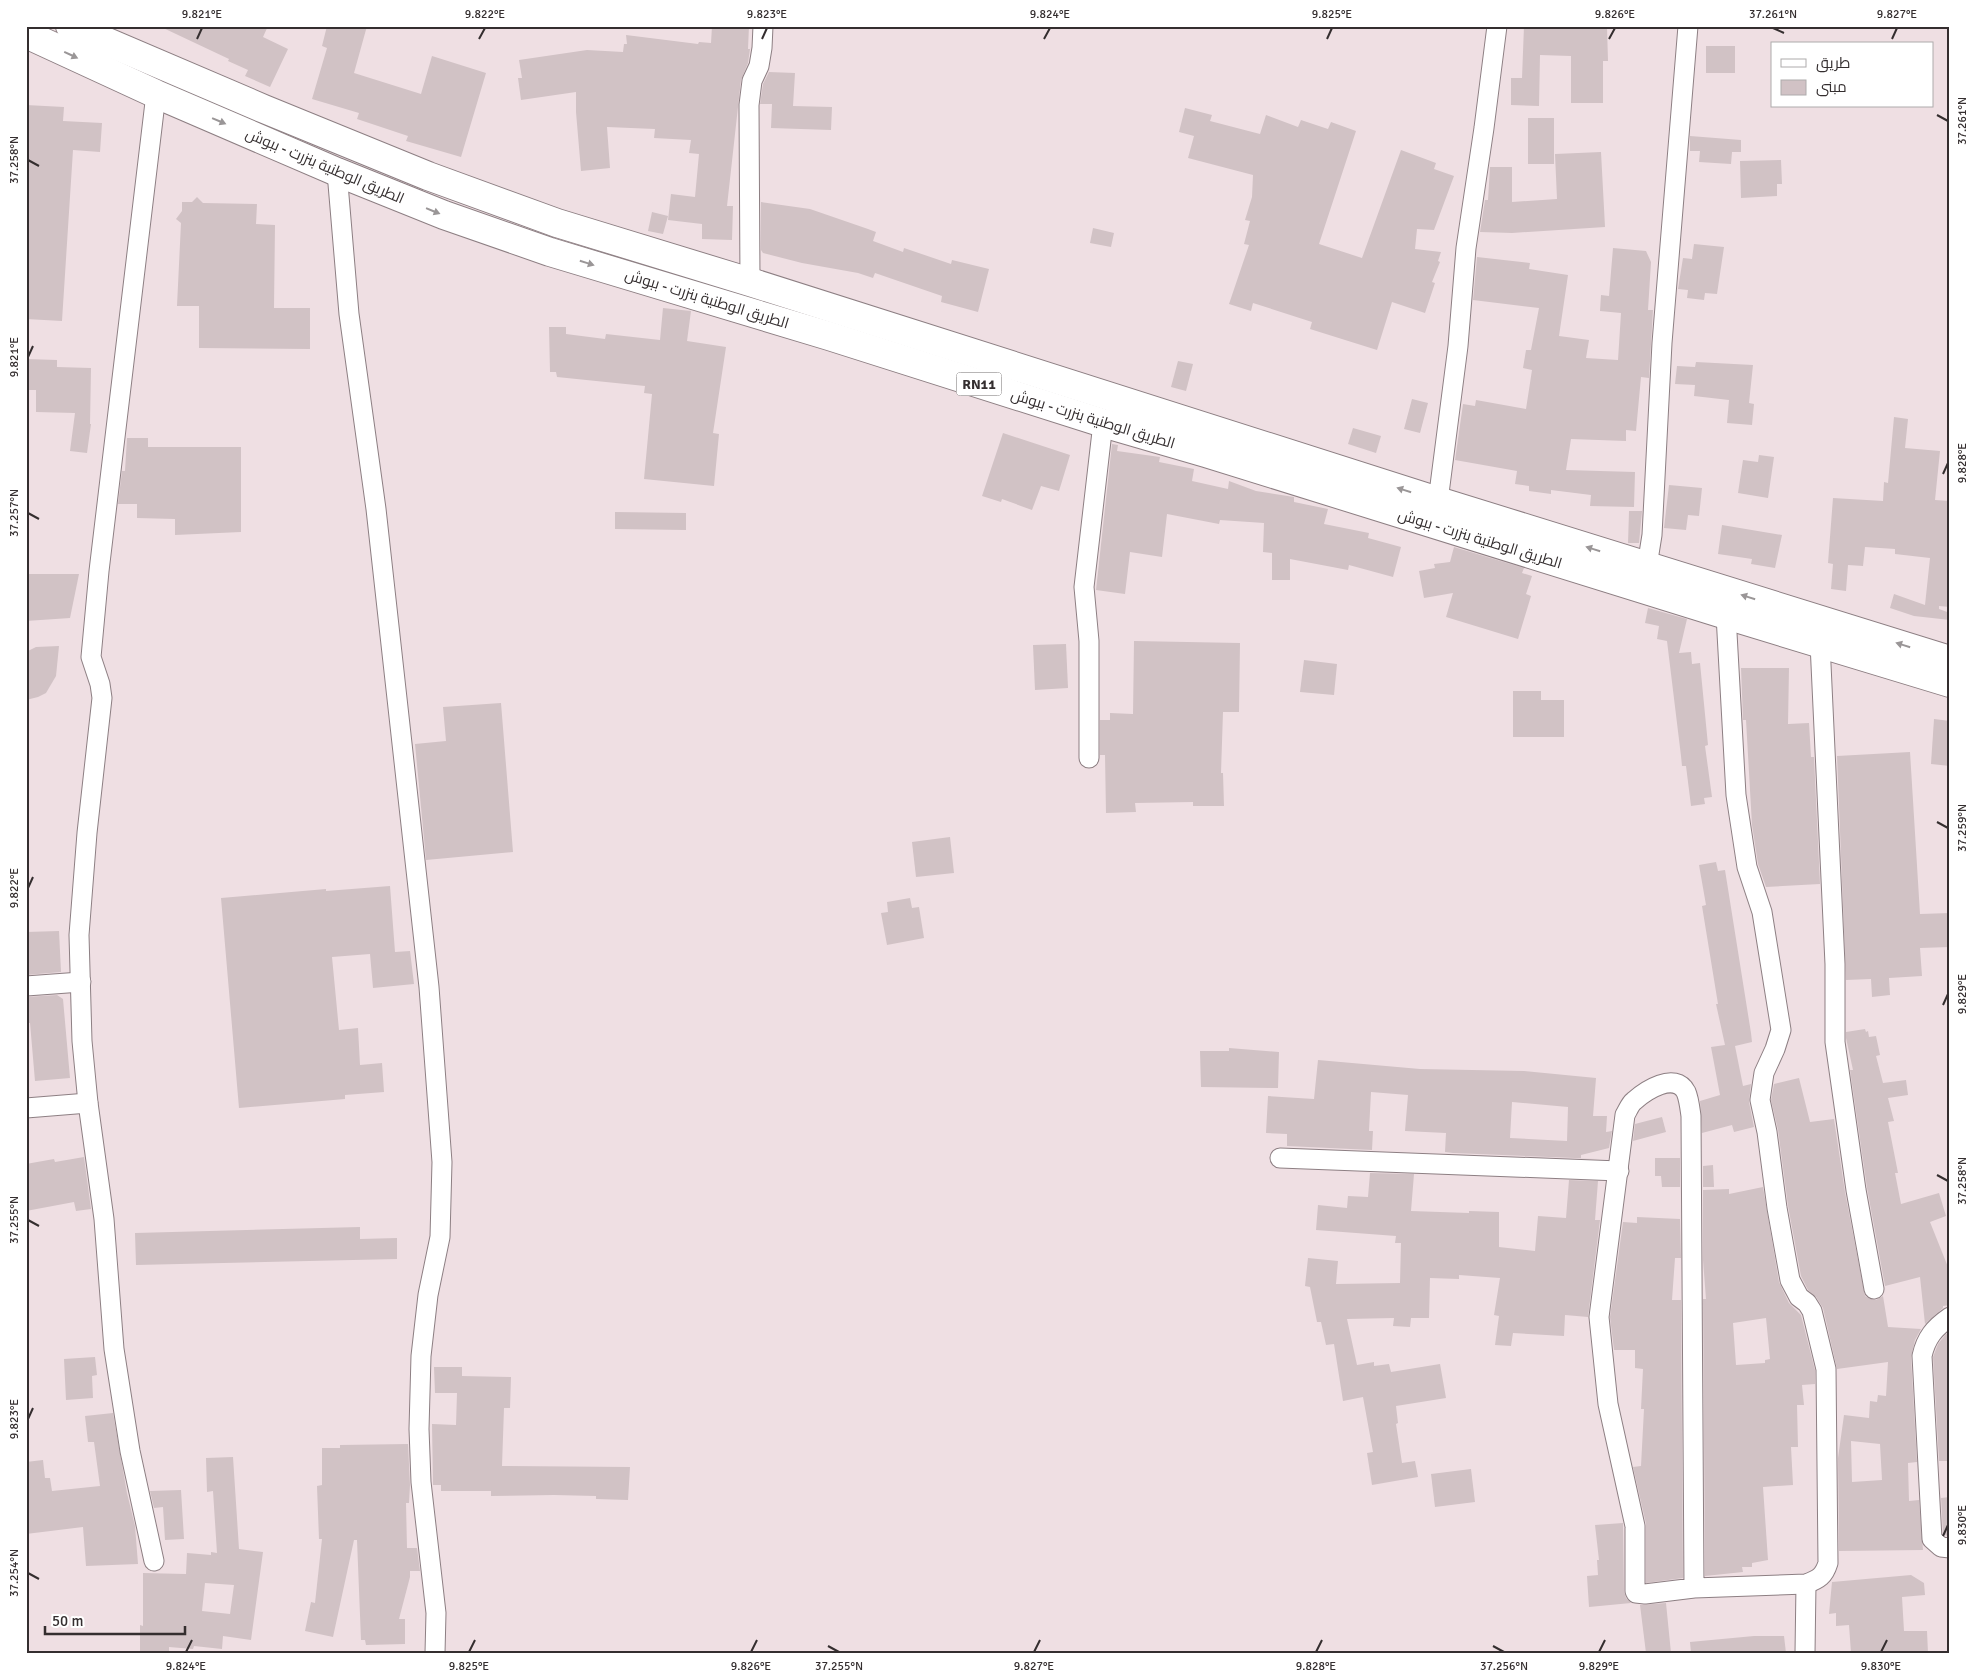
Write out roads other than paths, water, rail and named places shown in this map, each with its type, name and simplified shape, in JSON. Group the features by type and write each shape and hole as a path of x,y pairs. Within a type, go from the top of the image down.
{"main road":[{"name":"الطريق الوطنية بنزرت - ببوش","path":"70,26 264,109 428,176 557,223 750,282 1438,501 1950,660"},
{"name":"الطريق الوطنية بنزرت - ببوش","path":"26,34 156,94 337,172 444,215 550,252 829,336 1726,616 1950,683"}],"street":[{"path":"750,282 749,105 752,80 758,66 762,48 763,26"},
{"path":"1438,501 1458,346 1466,248 1497,26"},
{"path":"1647,566 1652,535 1662,343 1672,242 1678,134 1688,26"},
{"path":"154,1561 130,1451 116,1358 104,1219 88,1103 82,1041 79,935 87,832 102,698 100,684 90,657 156,94"},
{"path":"337,172 349,314 376,509 428,977 442,1162 440,1237 426,1313 421,1356 418,1429 421,1482 432,1559 436,1613 435,1653"},
{"path":"1089,758 1089,641 1084,587 1103,423"},
{"path":"1694,1588 1691,1116 1686,1092 1680,1086 1668,1083 1655,1086 1632,1102 1625,1115 1599,1318 1608,1404 1635,1526 1635,1591 1636,1593 1645,1594 1694,1588 1806,1584 1820,1579 1828,1563 1826,1369 1812,1311 1799,1296 1790,1280 1777,1208 1767,1132 1760,1100 1764,1073 1781,1030 1762,912 1747,867 1736,795 1726,616"},
{"path":"1820,644 1834,964 1835,1042 1856,1190 1874,1289"},
{"path":"26,986 80,982"},
{"path":"26,1108 88,1103"},
{"path":"1280,1158 1619,1170"},
{"path":"1950,1317 1930,1334 1925,1343 1922,1356 1932,1539 1941,1547 1950,1548"},
{"path":"1805,1653 1806,1584"}]}
